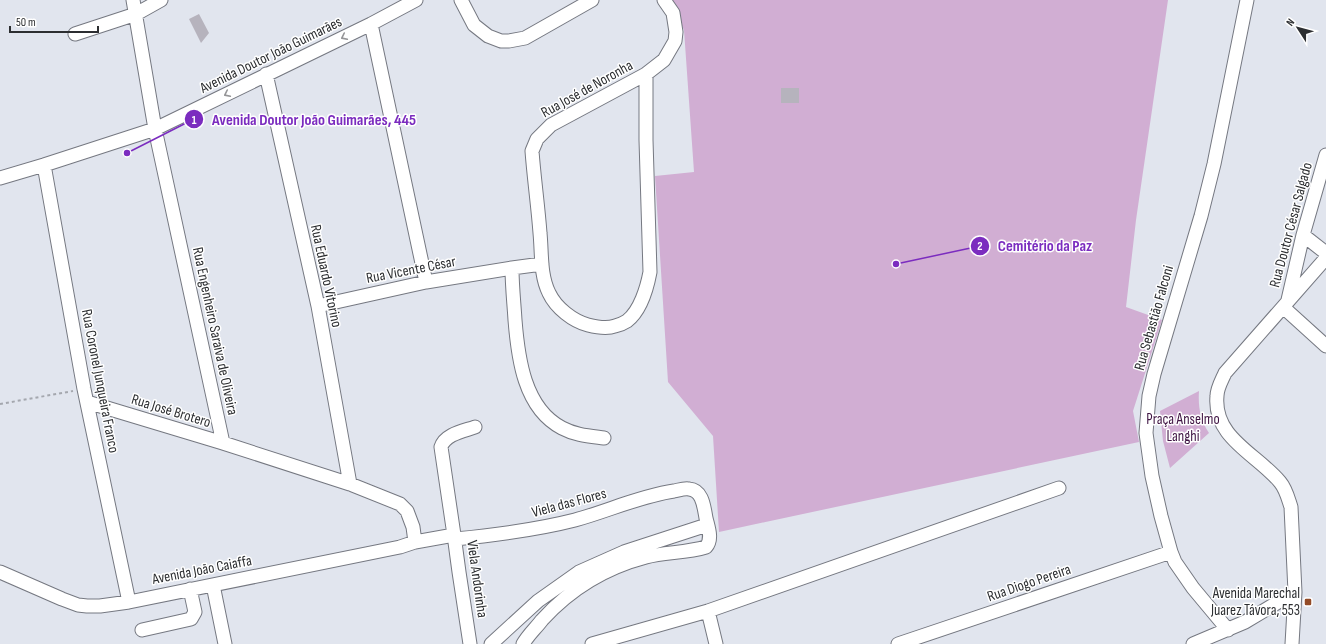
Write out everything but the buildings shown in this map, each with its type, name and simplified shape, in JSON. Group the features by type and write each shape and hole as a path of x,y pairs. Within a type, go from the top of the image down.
{"street":[{"name":"Rua Engenheiro Saraiva de Oliveira","path":"133,0 155,129 223,443"},
{"path":"75,34 136,14 161,0"},
{"name":"Avenida Doutor João Guimarães","path":"0,178 155,129 371,24 416,0"},
{"path":"461,0 474,25 488,36 509,41 525,38 592,0"},
{"name":"Rua José de Noronha","path":"646,74 646,140 650,272 648,284 644,297 636,310 626,321 613,327 597,327 582,323 561,310 553,301 548,292 542,264 532,151 537,139 550,125 646,74 664,60 675,42 676,32 673,13 664,0"},
{"name":"Rua Sebastião Falconi","path":"1221,636 1189,582 1175,562 1171,552 1161,516 1148,455 1146,433 1149,396 1163,340 1197,229 1214,164 1247,0"},
{"path":"371,24 426,282"},
{"name":"Rua Eduardo Vitorino","path":"266,74 318,306 350,484"},
{"name":"Rua Doutor César Salgado","path":"1286,305 1303,235 1326,155"},
{"name":"Rua Coronel Junqueira Franco","path":"44,165 84,389 129,602"},
{"path":"1303,235 1326,253"},
{"path":"1292,644 1295,592 1291,507 1281,483 1272,473 1241,447 1224,429 1219,418 1217,396 1225,373 1326,258"},
{"name":"Rua Vicente César","path":"318,306 426,282 542,264"},
{"path":"512,268 520,363 532,397 550,419 560,427 570,432 604,438"},
{"path":"1286,305 1326,346"},
{"name":"Rua José Brotero","path":"87,402 223,443"},
{"path":"455,537 441,447 443,442 448,437 475,427"},
{"path":"223,443 350,484 404,506 408,511 413,527 415,542"},
{"name":"Viela das Flores","path":"455,537 522,531 576,520 651,496 689,488 696,492 702,499 707,525"},
{"path":"592,644 708,611 1059,488"},
{"path":"491,644 538,601 579,572 624,552 707,525 710,540 706,547 696,550 647,557 627,563 590,580 572,591 555,605 523,644"},
{"name":"Viela Andorinha","path":"415,542 455,537 470,644"},
{"name":"Avenida João Caiaffa","path":"1,569 62,599 78,605 100,606 129,602 400,547 415,542"},
{"name":"Rua Diogo Pereira","path":"898,644 919,640 1171,552"},
{"path":"213,584 225,644"},
{"path":"142,630 191,619 194,612 190,589"},
{"path":"1193,644 1221,636 1295,592"},
{"path":"708,611 716,644"}],"path":[{"path":"0,404 84,389"}],"green space":[{"path":"670,0 1168,0 1136,220 1126,307 1162,320 1133,411 1139,442 719,532 713,436 668,382 655,176 694,172 684,30"},
{"name":"Praça Anselmo Langhi","path":"1199,391 1200,413 1209,433 1170,468 1163,441 1160,411"}],"place":[{"name":"Avenida Doutor João Guimarães, 445","path":"127,153"},
{"name":"Cemitério da Paz","path":"896,264"},
{"name":"Avenida Marechal Juarez Távora, 553","path":"1308,602"}]}
